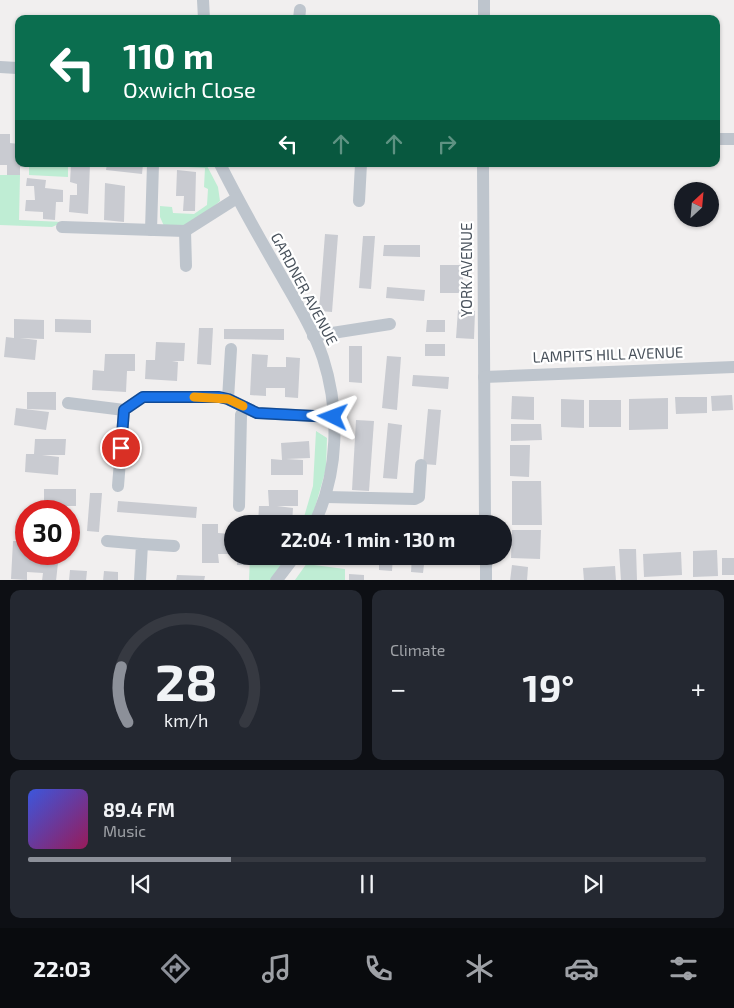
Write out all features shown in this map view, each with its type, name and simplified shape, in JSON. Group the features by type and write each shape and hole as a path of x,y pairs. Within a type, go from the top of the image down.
{"street":[{"path":"203,0 204,15"},
{"path":"484,0 484,15"},
{"path":"0,67 15,68"},
{"path":"720,139 734,139"},
{"path":"151,230 153,167"},
{"name":"GARDNER AVENUE","path":"222,167 314,336 322,357 330,386 335,437 326,496 318,515"},
{"path":"359,201 361,167"},
{"name":"YORK AVENUE","path":"483,167 485,515"},
{"path":"62,227 185,231 237,198"},
{"path":"185,231 186,266"},
{"path":"314,336 390,324"},
{"path":"228,399 231,348"},
{"name":"LAMPITS HILL AVENUE","path":"484,377 734,367"},
{"path":"68,403 124,410 143,397 228,399 257,413 333,417"},
{"path":"239,506 241,415 245,407"},
{"path":"118,486 124,410"},
{"path":"326,496 415,500 419,497 421,465"},
{"path":"108,541 174,546"},
{"path":"140,580 142,544"},
{"path":"276,580 288,565"},
{"path":"486,565 486,580"}],"green space":[{"path":"29,167 68,167 68,177 29,175"},
{"path":"188,167 208,167 218,187 220,201 185,231 164,226 160,217 160,206 172,207 173,213 194,214 207,205 208,189 204,187 205,168"},
{"path":"0,175 20,175 19,220 63,222 52,227 0,225"},
{"path":"316,431 327,438 326,469 313,515 305,515 313,486"},
{"path":"250,565 283,565 271,580 249,580"},
{"path":"306,565 345,569 345,580 295,580"}],"building":[{"path":"0,134 10,134 10,143 15,144 15,167 20,167 20,175 7,175 7,165 0,165"},
{"path":"71,167 90,167 88,214 69,212 70,195 77,195 77,184 70,182"},
{"path":"106,167 143,167 142,174 106,170"},
{"path":"177,170 196,172 195,211 183,211 184,196 176,196"},
{"path":"27,178 46,180 45,188 63,190 63,202 56,202 55,220 43,219 43,212 25,211 26,200 35,200 34,186 26,186"},
{"path":"105,183 125,186 124,222 104,220"},
{"path":"325,234 338,235 332,312 319,311"},
{"path":"363,236 375,236 371,289 359,288"},
{"path":"384,245 420,245 420,257 383,256"},
{"path":"440,265 463,265 463,293 440,293"},
{"path":"387,287 425,290 424,301 386,298"},
{"path":"458,310 475,311 474,339 456,338"},
{"path":"14,319 44,320 44,339 20,338 37,340 35,360 4,357 6,337 14,338"},
{"path":"55,319 91,320 91,333 55,332"},
{"path":"427,320 445,320 445,332 426,332"},
{"path":"199,328 213,328 211,365 197,364"},
{"path":"224,329 284,329 284,340 224,339"},
{"path":"156,342 185,343 184,361 172,361 178,362 177,381 145,379 146,360 155,360"},
{"path":"425,344 445,344 445,356 425,356"},
{"path":"349,346 362,346 362,383 349,382"},
{"path":"105,354 135,354 135,371 127,371 126,392 92,390 93,370 104,371"},
{"path":"252,354 268,355 267,367 286,367 286,357 300,358 298,398 285,397 285,388 266,388 266,396 250,395"},
{"path":"387,356 401,357 397,410 382,408"},
{"path":"413,375 449,377 448,389 412,386"},
{"path":"27,392 56,392 56,410 27,409"},
{"path":"732,395 733,410 712,411 711,396"},
{"path":"512,396 534,397 534,420 511,419"},
{"path":"675,397 707,397 707,413 676,414"},
{"path":"668,398 668,429 629,430 629,399"},
{"path":"561,399 584,400 584,428 561,427"},
{"path":"589,400 621,400 621,427 589,427"},
{"path":"16,408 49,412 46,430 14,425"},
{"path":"428,409 441,410 436,465 423,464"},
{"path":"356,420 374,421 369,491 352,490"},
{"path":"388,423 402,425 397,479 383,478"},
{"path":"511,424 541,424 542,440 511,441"},
{"path":"35,439 66,439 65,455 42,455 59,457 58,475 25,472 26,454 34,454"},
{"path":"309,441 310,458 286,459 303,460 303,475 271,475 271,459 282,460 281,443"},
{"path":"510,445 530,445 529,477 510,476"},
{"path":"512,481 541,481 542,525 512,525"},
{"path":"44,489 76,489 76,500 44,500"},
{"path":"268,490 298,490 298,506 277,506 293,508 293,515 258,515 259,506 269,506"},
{"path":"90,493 102,493 99,532 87,531"},
{"path":"118,501 197,507 196,518 117,512"},
{"path":"202,524 218,524 218,533 224,533 224,554 218,554 219,563 202,563"},
{"path":"512,530 541,530 540,559 512,558"},
{"path":"13,541 15,541 15,565 58,565 56,580 42,580 43,573 27,572 27,580 11,579"},
{"path":"619,549 636,549 637,580 621,580"},
{"path":"717,550 718,576 693,577 693,551"},
{"path":"681,552 682,575 644,577 643,554"},
{"path":"722,558 734,558 734,575 722,575"},
{"path":"379,565 392,565 392,571 379,570"},
{"path":"411,565 424,565 423,573 411,572"},
{"path":"512,565 528,567 527,580 510,580"},
{"path":"615,566 616,580 584,580 583,568"},
{"path":"70,570 87,571 86,580 69,580"},
{"path":"104,571 118,572 118,580 103,580"},
{"path":"349,574 364,575 364,580 349,580"},
{"path":"177,575 205,576 204,580 176,580"}],"slow traffic":[{"path":"194,397 219,397 243,406"}],"route":[{"path":"121,448 124,410 143,397 219,397 228,399 257,413 333,417"}]}
